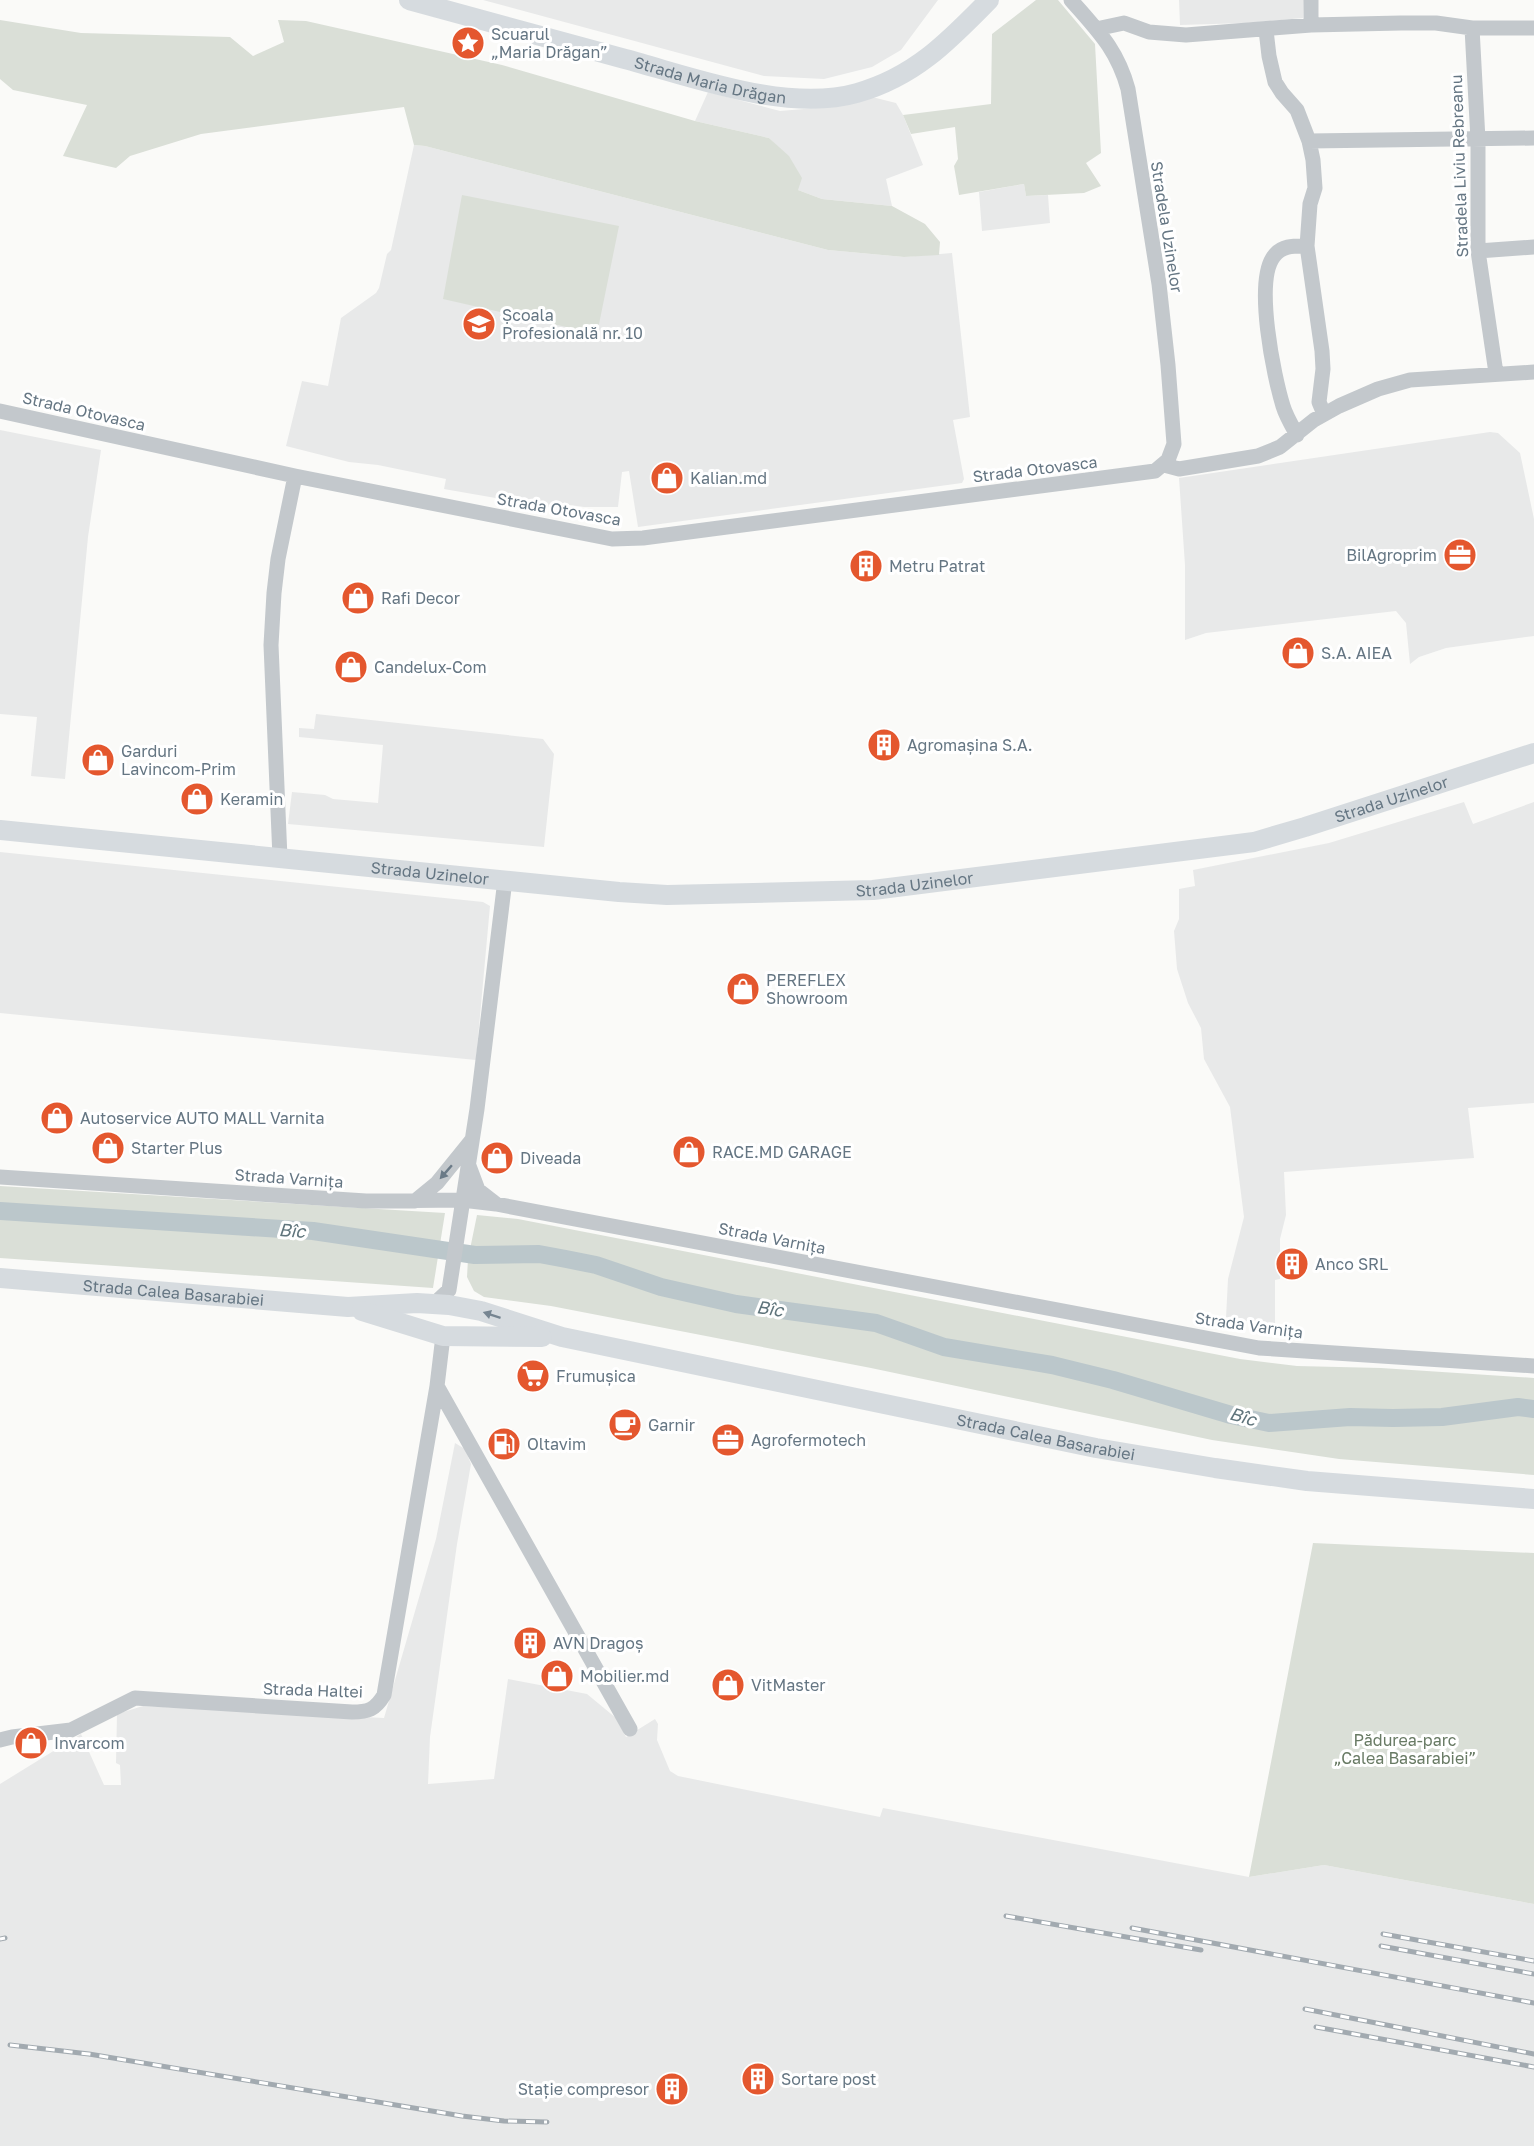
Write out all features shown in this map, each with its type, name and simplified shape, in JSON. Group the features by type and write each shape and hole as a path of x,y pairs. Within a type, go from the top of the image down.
{"main road":[{"name":"Strada Maria Drăgan","path":"409,0 702,79 789,99 808,100 841,97 880,86 900,76 922,63 963,27 989,0"},
{"path":"963,27 972,0"},
{"name":"Strada Uzinelor","path":"0,830 619,892 667,895 873,890 1254,842 1534,753"},
{"name":"Strada Calea Basarabiei","path":"0,1278 348,1307 417,1303 462,1308 481,1311 562,1337 1096,1448 1307,1481 1444,1494 1534,1499"},
{"path":"434,1304 429,1318 443,1335 462,1322 462,1308"},
{"name":"Strada Calea Basarabiei","path":"348,1307 443,1335 562,1337"}],"street":[{"name":"Stradela Uzinelor","path":"1071,0 1118,60 1128,89 1159,284 1168,365 1174,444 1170,456 1159,468"},
{"path":"1311,0 1311,25"},
{"path":"1096,29 1124,22 1149,32 1185,35 1311,25 1436,23 1472,28 1534,28"},
{"name":"Stradela Liviu Rebreanu","path":"1472,28 1478,140 1478,251 1496,373"},
{"path":"1266,30 1275,82 1284,97 1297,111 1309,141 1315,188 1308,219 1307,246 1322,351 1323,369 1319,402 1324,414"},
{"path":"1309,141 1534,138"},
{"path":"1297,435 1283,406 1268,333 1265,296 1268,267 1272,258 1287,247 1307,246"},
{"path":"1478,251 1534,247"},
{"name":"Strada Otovasca","path":"0,411 296,476 621,539 1159,468 1179,469 1258,456 1280,447 1324,414 1378,389 1410,380 1534,372"},
{"path":"280,858 271,645 278,559 296,476"},
{"path":"434,1304 450,1286 473,1139 505,880"},
{"path":"415,1201 448,1172 473,1139"},
{"path":"469,1165 478,1190 496,1204"},
{"name":"Strada Varnița","path":"0,1177 366,1201 415,1201 461,1207 496,1204 1259,1348 1534,1366"},
{"path":"450,1286 462,1308"},
{"name":"Strada Haltei","path":"0,1740 71,1730 135,1698 352,1712 372,1710 384,1695 437,1386 443,1335"},
{"path":"437,1386 630,1729"}],"shaded area":[{"path":"483,0 938,0 901,50 872,67 824,79 764,76"},
{"path":"1179,0 1304,0 1303,18 1180,25"},
{"path":"708,92 780,111 840,106 872,97 896,103 923,165 886,179 892,206 822,199 798,190 777,146 769,138 695,121"},
{"path":"414,145 828,250 904,257 952,253 970,417 953,420 964,479 962,483 638,527 629,471 622,472 618,507 555,504 554,508 444,489 446,479 378,465 349,462 286,446 302,381 328,386 341,318 376,293 379,288 387,254 391,250"},
{"path":"1024,184 1026,196 1048,195 1050,223 982,231 979,192"},
{"path":"0,430 101,450 88,537 65,779 31,776 37,717 0,714"},
{"path":"1490,432 1498,433 1520,453 1534,519 1534,636 1446,648 1419,657 1410,664 1406,623 1396,611 1206,633 1185,640 1185,565 1179,478"},
{"path":"316,714 543,739 554,754 544,847 288,824 292,792 378,803 383,745 299,737 299,728 314,729"},
{"path":"1464,802 1473,824 1534,802 1534,1103 1468,1108 1474,1158 1284,1172 1286,1215 1280,1239 1280,1279 1275,1280 1275,1325 1226,1318 1228,1279 1244,1217 1230,1107 1204,1059 1201,1028 1188,1003 1177,969 1174,931 1179,919 1179,889 1195,886 1193,870 1329,843"},
{"path":"0,852 483,902 490,906 476,1060 0,1013"},
{"path":"455,1443 465,1449 471,1464 457,1544 430,1737 428,1784 494,1779 508,1679 587,1694 616,1718 626,1737 655,1719 658,1724 657,1740 670,1771 678,1776 880,1817 883,1808 1249,1877 1324,1865 1534,1904 1534,2146 0,2146 0,1784 81,1734 104,1785 121,1785 120,1765 116,1763 117,1714 143,1706 384,1718 436,1539"}],"green space":[{"path":"1036,0 1058,0 1095,44 1101,153 1086,163 1101,186 1084,193 1026,196 1024,184 959,195 954,166 958,159 955,127 911,134 903,115 991,104 992,34"},
{"path":"0,20 81,33 230,37 253,56 284,42 278,20 306,21 502,65 695,121 769,138 789,156 802,178 798,190 822,199 892,206 925,224 940,242 939,255 904,257 828,250 414,145 404,107 201,134 130,156 116,168 63,156 87,105 13,90 0,79"},
{"path":"462,195 619,226 597,334 443,299"},
{"path":"0,1186 445,1213 433,1288 0,1258"},
{"path":"477,1215 518,1219 1240,1359 1297,1366 1381,1368 1534,1378 1534,1475 1339,1459 1212,1440 871,1368 551,1306 484,1297 474,1291 467,1277 468,1259"},
{"name":"Pădurea-parc „Calea Basarabiei”","path":"1313,1543 1534,1553 1534,1904 1324,1865 1249,1877"}],"waterway":[{"name":"Bîc","path":"0,1211 313,1231 475,1255 539,1254 596,1265 661,1287 736,1304 876,1323 944,1347 1052,1365 1113,1380 1231,1415 1269,1423 1350,1417 1442,1417 1518,1407 1534,1409"}],"railway":[{"path":"1006,1916 1201,1950"},
{"path":"1132,1928 1534,2003"},
{"path":"1383,1934 1534,1961"},
{"path":"0,1939 5,1938"},
{"path":"1381,1946 1534,1974"},
{"path":"1305,2009 1534,2054"},
{"path":"1316,2027 1534,2067"},
{"path":"10,2045 89,2054 462,2116 504,2121 547,2122"}],"place":[{"name":"Scuarul „Maria Drăgan”","path":"468,43"},
{"name":"Școala Profesională nr. 10","path":"479,324"},
{"name":"Kalian.md","path":"667,478"},
{"name":"BilAgroprim","path":"1460,555"},
{"name":"Metru Patrat","path":"866,566"},
{"name":"Rafi Decor","path":"358,598"},
{"name":"S.A. AIEA","path":"1298,653"},
{"name":"Candelux-Com","path":"351,667"},
{"name":"Agromașina S.A.","path":"884,745"},
{"name":"Garduri Lavincom-Prim","path":"98,760"},
{"name":"Keramin","path":"197,799"},
{"name":"PEREFLEX Showroom","path":"743,989"},
{"name":"Autoservice AUTO MALL Varnita","path":"57,1118"},
{"name":"Starter Plus","path":"108,1148"},
{"name":"RACE.MD GARAGE","path":"689,1152"},
{"name":"Diveada","path":"497,1158"},
{"name":"Anco SRL","path":"1292,1264"},
{"name":"Frumușica","path":"533,1376"},
{"name":"Garnir","path":"625,1425"},
{"name":"Agrofermotech","path":"728,1440"},
{"name":"Oltavim","path":"504,1444"},
{"name":"AVN Dragoș","path":"530,1643"},
{"name":"Mobilier.md","path":"557,1676"},
{"name":"VitMaster","path":"728,1685"},
{"name":"Invarcom","path":"31,1743"},
{"name":"Sortare post","path":"758,2079"},
{"name":"Stație compresor","path":"672,2089"}]}
